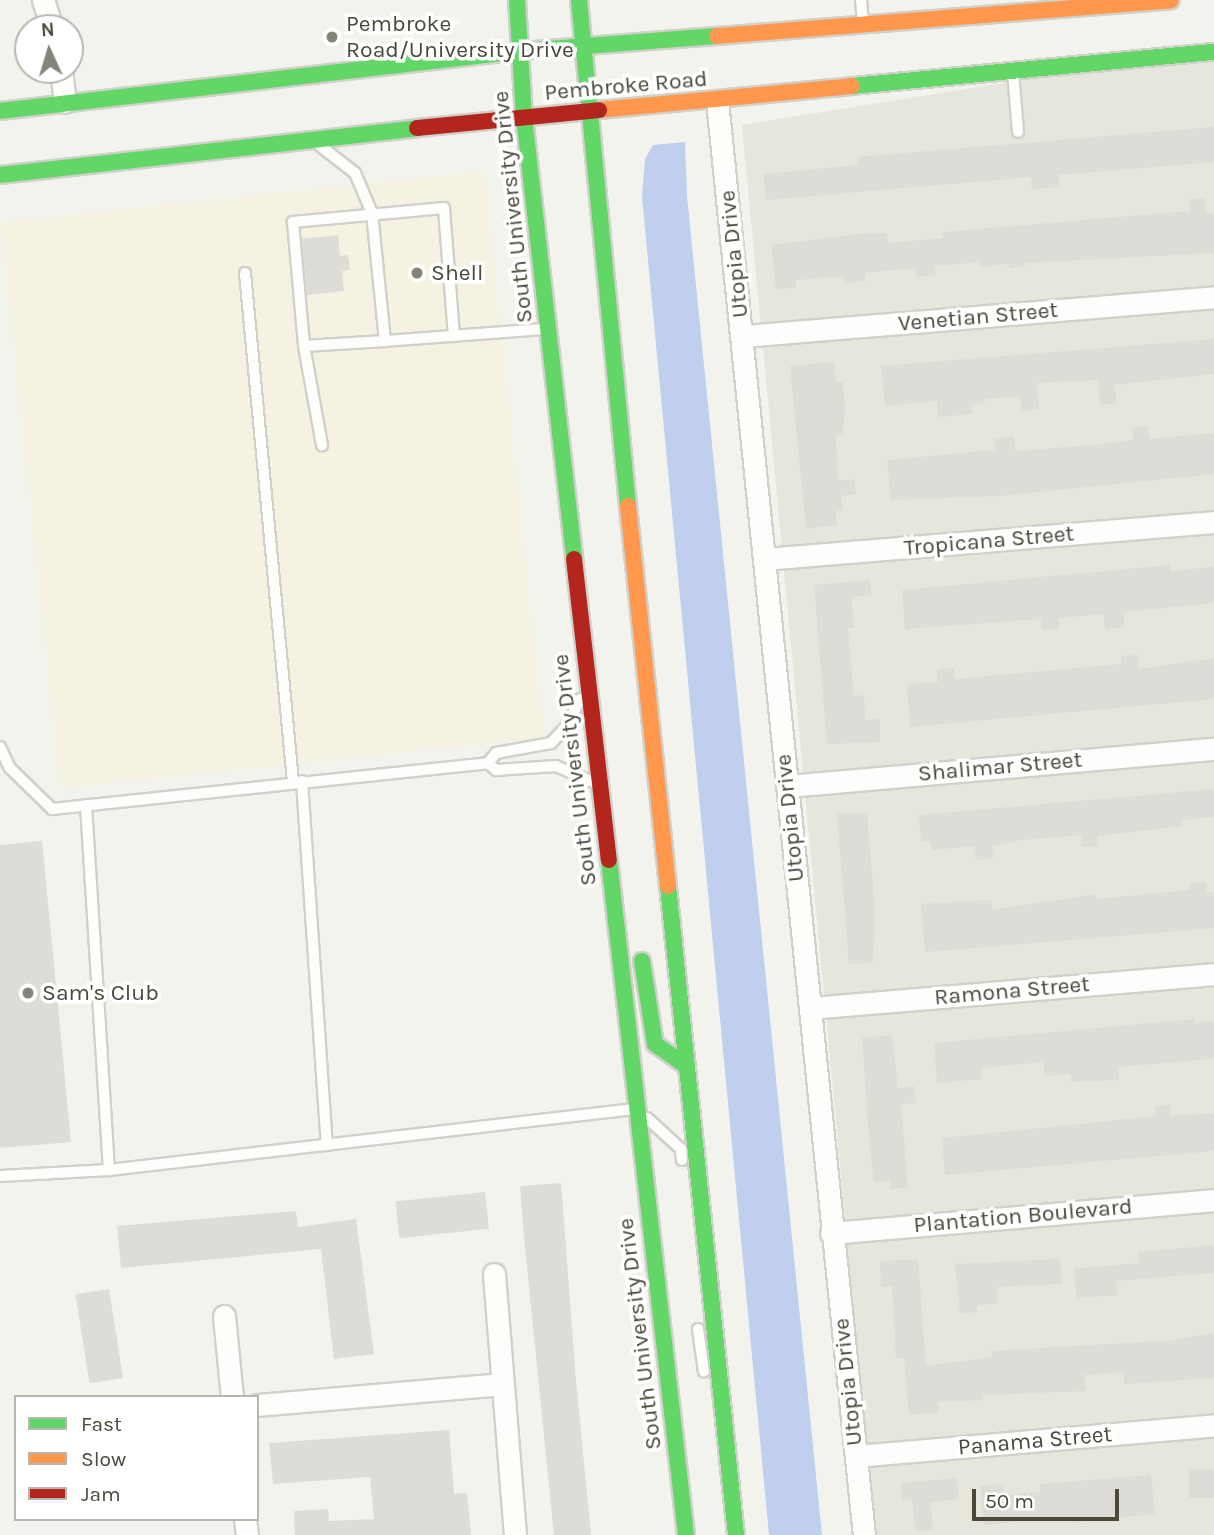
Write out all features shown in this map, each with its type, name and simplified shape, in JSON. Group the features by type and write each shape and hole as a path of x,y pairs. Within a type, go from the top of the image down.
{"main road":[{"name":"South University Drive","path":"517,0 524,117 686,1535"},
{"path":"579,0 587,112 736,1535"},
{"name":"Pembroke Road","path":"0,111 521,51 863,25 998,7 1168,0"},
{"name":"Pembroke Road","path":"0,175 524,117 717,101 1214,52"},
{"path":"596,748 612,776 631,893"},
{"path":"639,946 655,1044 687,1066"}],"street":[{"path":"63,84 65,102"},
{"name":"Utopia Drive","path":"717,101 864,1535"},
{"name":"Venetian Street","path":"743,336 1214,297"},
{"name":"Tropicana Street","path":"764,559 1214,522"},
{"name":"Shalimar Street","path":"786,786 1214,749"},
{"name":"Ramona Street","path":"810,1008 1214,974"},
{"name":"Plantation Boulevard","path":"831,1233 1214,1200"},
{"path":"494,1274 515,1535"},
{"path":"225,1316 232,1395"},
{"path":"259,1405 501,1384"},
{"name":"Panama Street","path":"856,1457 1214,1425"}],"lane":[{"path":"861,0 863,25"},
{"path":"1013,72 1018,132"},
{"path":"312,140 355,173 372,213 385,341"},
{"path":"322,445 304,346 293,222 444,208 454,335"},
{"path":"245,273 297,782 327,1144"},
{"path":"304,346 548,329"},
{"path":"488,763 496,752 551,743 567,726 588,683"},
{"path":"0,747 10,768 52,809 488,763 496,769 569,769 600,787"},
{"path":"86,805 109,1170"},
{"path":"0,1176 109,1170 637,1109 681,1149 684,1175"},
{"path":"697,1320 701,1359 729,1471"}],"shaded area":[{"path":"1214,62 1214,1535 875,1535 742,125 1059,74"},
{"path":"484,171 544,738 60,789 1,222"}],"water":[{"path":"685,142 687,196 822,1535 769,1535 642,197 645,159 653,145"}],"building":[{"path":"1214,127 1214,162 1059,175 1060,187 1032,189 1031,177 766,200 763,174 858,165 857,157"},
{"path":"1205,198 1206,214 1214,213 1214,253 1024,263 1025,267 1009,268 1009,264 979,267 979,262 935,266 936,275 916,277 915,268 865,273 865,281 844,283 844,276 796,280 796,287 776,290 771,245 866,233 887,233 888,243 943,238 943,232 1190,211 1189,200"},
{"path":"338,235 340,256 348,255 350,270 342,271 344,291 307,295 302,239"},
{"path":"1214,339 1214,374 1115,385 1117,404 1100,405 1098,380 1037,383 1039,409 1021,411 1020,396 985,399 985,403 971,404 972,414 938,417 937,401 885,406 881,366"},
{"path":"834,362 836,382 843,382 845,409 843,434 836,435 838,481 854,479 856,494 841,496 843,510 836,511 837,525 806,529 790,366"},
{"path":"1148,426 1149,439 1214,433 1214,474 999,496 891,500 887,460 995,450 994,439 1014,437 1015,451 1103,444 1133,440 1132,428"},
{"path":"1170,565 1170,571 1214,567 1214,603 1123,612 1125,627 1105,629 1104,614 1059,618 1059,629 1041,630 1041,619 905,629 902,590"},
{"path":"870,580 872,595 851,597 854,628 848,628 854,696 864,695 865,720 880,719 880,742 827,744 814,585"},
{"path":"1138,655 1139,669 1214,658 1214,699 910,727 907,684 938,682 937,669 954,668 954,679 1122,664 1121,656"},
{"path":"1214,789 1214,817 1182,820 1183,826 1097,836 1098,846 1082,847 1081,835 1021,840 992,846 993,859 976,860 975,846 932,850 931,841 921,842 919,815"},
{"path":"867,813 875,911 873,963 849,964 837,814"},
{"name":"Sam's Club","path":"42,841 71,1142 0,1148 0,845"},
{"path":"1206,882 1207,893 1214,892 1214,928 925,952 921,904 991,900 992,910 1096,894 1096,899 1190,890 1190,883"},
{"path":"1194,1019 1194,1023 1214,1021 1214,1059 1118,1067 1119,1080 1071,1082 1070,1074 1045,1076 1043,1062 981,1068 982,1079 937,1083 934,1043"},
{"path":"892,1035 898,1088 914,1086 916,1103 901,1104 908,1188 890,1189 890,1181 874,1182 862,1038"},
{"path":"1170,1105 1171,1116 1214,1113 1214,1151 945,1175 942,1138 1156,1116 1155,1106"},
{"path":"561,1183 591,1535 554,1535 524,1237 520,1186"},
{"path":"485,1192 489,1229 399,1238 395,1201"},
{"path":"296,1211 298,1227 356,1219 374,1354 334,1359 321,1249 121,1268 117,1226"},
{"path":"1214,1245 1214,1273 1116,1281 1117,1295 1077,1298 1074,1269 1139,1263 1138,1252"},
{"path":"918,1259 926,1366 992,1357 991,1351 1175,1340 1214,1333 1214,1378 1124,1384 1123,1372 1084,1375 1086,1391 983,1395 983,1400 938,1402 939,1412 909,1415 904,1358 896,1358 892,1286 881,1287 880,1261"},
{"path":"1060,1259 1062,1284 997,1287 998,1303 977,1305 977,1312 960,1314 955,1264"},
{"path":"109,1289 123,1378 89,1383 75,1294"},
{"path":"449,1430 454,1494 467,1493 471,1535 295,1535 294,1511 328,1509 329,1521 374,1519 370,1477 273,1484 269,1443"},
{"path":"1189,1469 1214,1469 1214,1498 1189,1498"},
{"path":"1151,1475 1155,1514 1072,1523 1072,1519 1042,1519 984,1525 980,1486 1003,1484 1004,1495 1040,1492 1040,1484"},
{"path":"957,1478 959,1499 930,1502 933,1529 915,1531 912,1499 902,1500 901,1483"}],"traffic: fast":[{"path":"517,0 524,117 574,559"},
{"path":"579,0 628,506"},
{"path":"0,111 521,51 717,36"},
{"path":"852,86 1214,52"},
{"path":"0,175 417,128"},
{"path":"609,860 686,1535"},
{"path":"668,886 736,1535"},
{"path":"642,961 655,1044 687,1066"}],"traffic: slow":[{"path":"717,36 1171,0"},
{"path":"599,110 852,86"},
{"path":"628,506 668,886"}],"traffic: jam":[{"path":"417,128 599,110"},
{"path":"574,559 609,860"}],"place":[{"name":"Pembroke Road/University Drive","path":"332,37"},
{"name":"Shell","path":"417,273"},
{"name":"Sam's Club","path":"28,993"}]}
